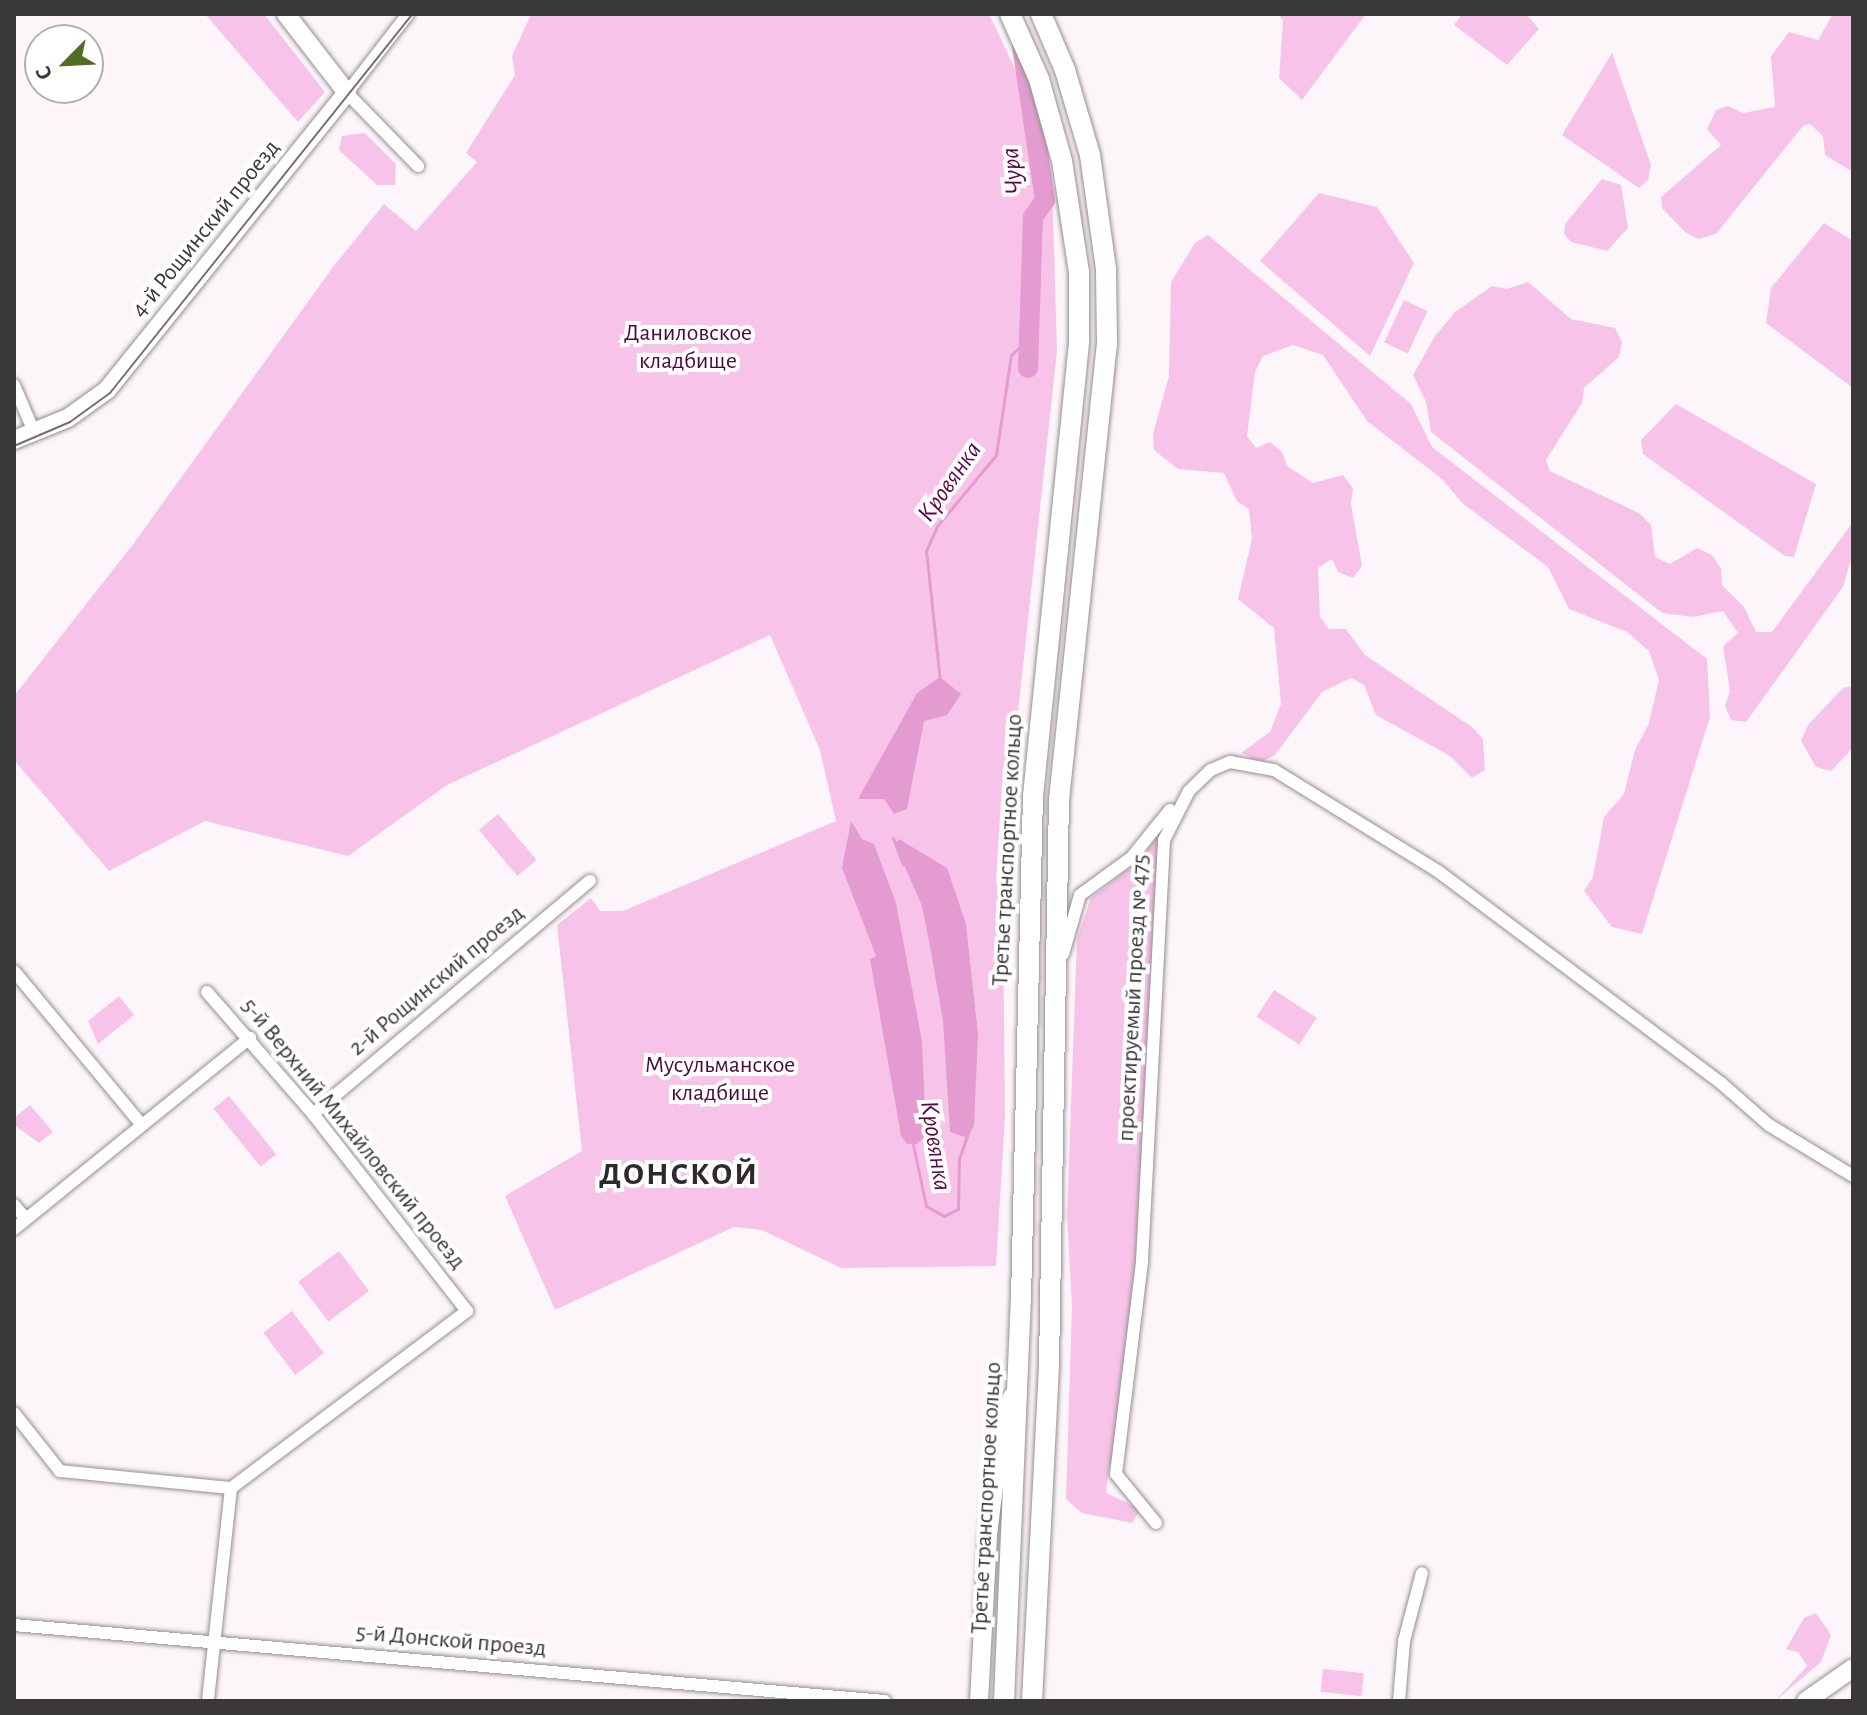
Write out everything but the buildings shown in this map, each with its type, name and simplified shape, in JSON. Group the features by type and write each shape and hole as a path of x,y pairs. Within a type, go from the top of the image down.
{"main road":[{"name":"Третье транспортное кольцо","path":"1004,1701 1019,1371 1033,796 1079,340 1072,211 1047,106 1010,14"},
{"name":"Третье транспортное кольцо","path":"1032,1701 1049,1365 1059,800 1107,342 1100,206 1080,113 1041,14"}],"street":[{"path":"286,14 347,93 418,166"},
{"name":"4-й Рощинский проезд","path":"14,440 68,418 107,390 408,14"},
{"path":"14,385 34,432"},
{"name":"проектируемый проезд № 475","path":"1156,1523 1116,1474 1142,1261 1164,840 1189,791 1211,770 1230,762 1274,770 1439,872 1721,1083 1769,1125 1853,1176"},
{"path":"1054,984 1080,895 1131,858 1189,791"},
{"name":"2-й Рощинский проезд","path":"313,1114 590,881"},
{"path":"14,971 142,1125"},
{"name":"5-й Верхний Михайловский проезд","path":"207,992 313,1114 464,1304 463,1318 231,1488"},
{"path":"14,1229 250,1038"},
{"path":"14,1205 26,1219"},
{"path":"976,1699 999,1447 1019,1371"},
{"path":"14,1413 60,1471 231,1488 208,1701"},
{"path":"1399,1701 1404,1641 1422,1573"},
{"name":"5-й Донской проезд","path":"14,1625 885,1701"},
{"path":"1806,1701 1853,1668"}],"green space":[{"path":"205,14 264,14 325,92 298,122"},
{"name":"Даниловское кладбище","path":"531,14 989,14 1018,75 1043,152 1053,211 1057,351 1012,768 1003,768 996,881 1003,914 1005,1117 996,1266 841,1268 762,1230 734,1227 555,1310 505,1196 582,1151 557,925 591,898 600,911 623,911 836,821 820,750 770,635 447,785 348,856 205,821 109,871 14,760 14,696 134,543 333,267 384,204 416,231 477,162 466,153 515,75 512,56"},
{"path":"1278,14 1366,14 1302,100 1279,78 1283,21"},
{"path":"1462,14 1526,14 1539,29 1507,65 1454,25"},
{"path":"1833,14 1853,14 1853,172 1825,155 1823,136 1810,124 1803,126 1716,234 1698,239 1685,232 1662,208 1661,197 1721,145 1707,129 1716,110 1728,106 1743,113 1775,107 1771,56 1789,32 1818,40"},
{"path":"1612,53 1651,165 1648,180 1639,188 1562,135"},
{"path":"365,133 396,164 395,185 377,185 339,150 342,136"},
{"path":"1602,179 1621,185 1628,228 1607,251 1571,242 1564,234 1565,224"},
{"path":"1319,193 1377,207 1414,263 1370,356 1260,261"},
{"path":"1824,223 1853,241 1853,388 1766,323 1771,288"},
{"path":"1208,235 1411,404 1432,447 1707,659 1710,717 1642,934 1612,927 1584,891 1593,877 1604,817 1624,794 1635,750 1649,723 1659,680 1649,651 1627,632 1569,609 1548,567 1462,503 1442,479 1367,421 1323,355 1293,345 1263,356 1255,372 1247,436 1256,448 1270,442 1282,452 1287,466 1313,483 1343,475 1353,488 1351,504 1362,566 1353,578 1338,572 1332,559 1318,568 1320,617 1329,629 1346,629 1365,655 1472,727 1483,739 1485,770 1472,778 1450,756 1376,715 1364,685 1351,678 1322,692 1275,755 1261,762 1241,753 1270,732 1281,704 1274,628 1238,599 1252,539 1249,509 1237,501 1224,473 1178,469 1154,450 1153,434 1169,376 1171,282 1195,243"},
{"path":"1528,282 1571,319 1615,328 1622,342 1619,357 1584,388 1582,403 1546,460 1550,471 1639,513 1651,525 1655,557 1670,564 1697,548 1712,555 1721,568 1722,585 1744,607 1756,632 1772,632 1853,522 1853,553 1843,587 1746,722 1731,720 1725,706 1730,691 1723,646 1738,633 1723,611 1693,617 1662,613 1431,432 1426,402 1413,375 1435,336 1455,312 1492,286 1507,289"},
{"path":"1404,300 1428,311 1408,354 1384,343"},
{"path":"1676,404 1816,484 1794,557 1785,556 1643,454 1641,440"},
{"path":"1853,686 1853,748 1831,771 1816,767 1801,741 1808,725 1843,688"},
{"path":"498,814 537,860 517,876 479,830"},
{"path":"1171,822 1148,1261 1120,1467 1109,1466 1106,1493 1141,1509 1132,1523 1082,1513 1066,1499 1072,1306 1067,1216 1077,939 1091,898 1135,864"},
{"path":"1274,990 1317,1018 1299,1045 1257,1017"},
{"path":"119,996 134,1015 98,1044 88,1021"},
{"path":"229,1096 276,1154 261,1167 213,1109"},
{"path":"30,1105 53,1132 39,1143 14,1125 14,1118"},
{"path":"339,1251 369,1291 328,1322 298,1282"},
{"path":"292,1311 324,1353 295,1375 263,1333"},
{"path":"1816,1613 1831,1635 1821,1662 1775,1701 1807,1666 1798,1652 1786,1649 1804,1618"},
{"path":"1323,1669 1364,1673 1361,1696 1321,1692"}],"shaded area":[{"path":"940,677 961,694 947,715 924,721 907,809 894,814 884,799 858,799 917,693"},
{"path":"851,821 862,839 874,844 896,903 922,1041 926,1135 917,1144 907,1144 901,1136 870,959 876,956 842,868"},
{"path":"899,839 947,868 966,924 978,1034 974,1125 968,1138 950,1132 943,1021 930,946 922,906 895,844"}],"waterway":[{"name":"Чура","path":"1022,46 1045,200 1033,217 1028,368"},
{"name":"Кровянка","path":"940,681 926,551 937,526 996,455 1011,355 1029,338"},
{"name":"Кровянка","path":"893,838 903,864"},
{"name":"Кровянка","path":"912,1140 926,1206 944,1216 958,1209 959,1159 967,1136"}],"tram line":[{"path":"14,446 70,422 110,393 413,14"}],"district":[{"name":"ДОНСКОЙ","path":"679,1174"}],"park label":[{"name":"Мусульманское кладбище","path":"720,1080"}]}
